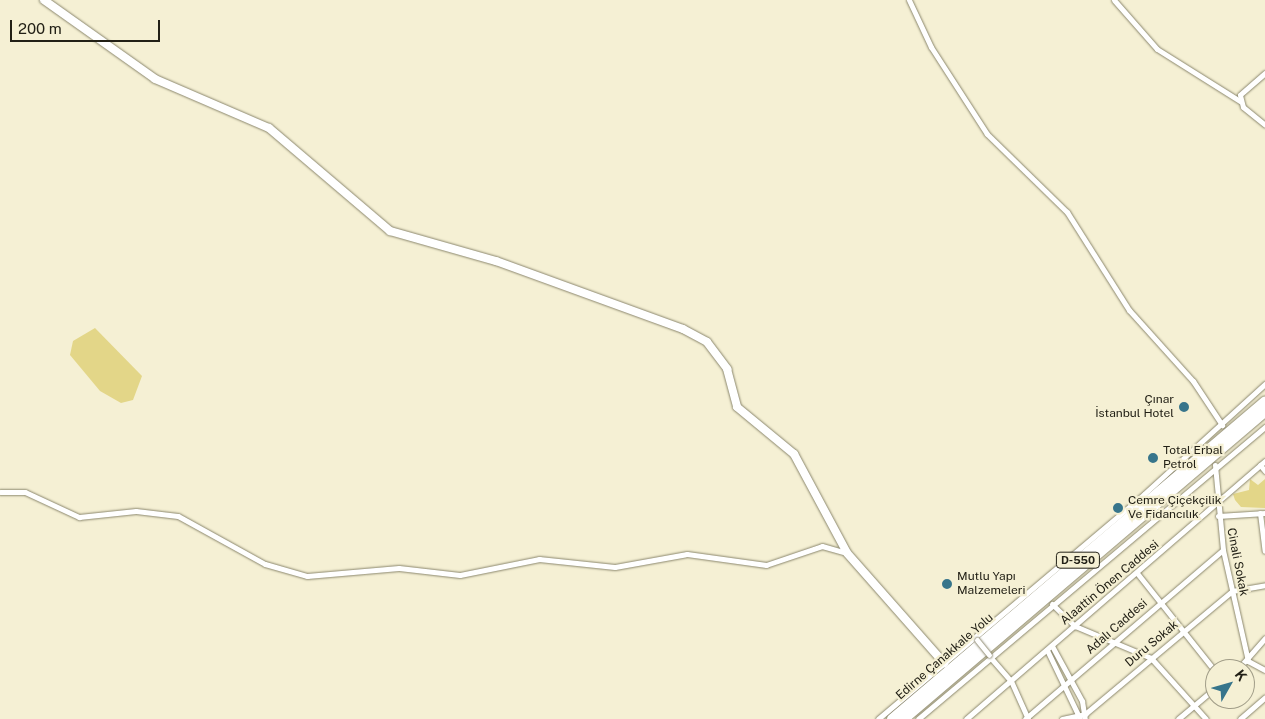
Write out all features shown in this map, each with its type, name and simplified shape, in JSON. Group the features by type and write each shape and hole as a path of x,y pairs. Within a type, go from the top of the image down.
{"highway":[{"name":"Edirne Çanakkale Yolu","path":"897,718 986,633 1193,456 1265,401"},
{"name":"D-550","path":"897,718 988,654 1265,412"}],"street":[{"path":"44,0 155,79 269,128 390,231 496,261 699,336 724,362 740,411 776,436 798,460 847,553 944,662"},
{"path":"909,0 931,47 987,134 1067,212 1129,310 1196,386 1222,425"},
{"path":"1114,0 1157,49 1240,101 1265,125"},
{"path":"1240,101 1240,93 1265,73"},
{"path":"1193,456 1265,384"},
{"path":"918,719 988,654 1052,604 1215,465 1265,427"},
{"name":"Alaattin Önen Caddesi","path":"966,719 1217,505 1265,461"},
{"name":"Cinali Sokak","path":"1215,465 1218,516 1223,550 1248,659"},
{"path":"1260,466 1265,471"},
{"path":"0,492 25,492 79,517 136,511 178,516 265,564 308,576 399,568 460,574 539,559 615,566 692,554 766,565 822,546 847,553"},
{"path":"1218,516 1263,513 1265,552"},
{"name":"Adalı Caddesi","path":"1027,718 1223,550"},
{"path":"1137,573 1205,659"},
{"path":"1232,591 1265,585"},
{"name":"Duru Sokak","path":"1085,716 1232,591"},
{"path":"1052,604 1075,626 1151,658 1206,719"},
{"path":"878,719 944,662 986,633"},
{"path":"1249,659 1265,638"},
{"path":"977,640 1010,681 1027,718"},
{"path":"1052,646 1070,680 1085,716"},
{"path":"1047,650 1065,684 1080,719"},
{"path":"924,680 924,692"},
{"path":"1178,719 1205,696"},
{"path":"1240,719 1265,697"},
{"path":"894,706 897,718"},
{"path":"1078,712 1085,716"},
{"path":"1062,719 1078,712"}],"shaded area":[{"path":"95,328 142,376 133,400 121,403 100,391 70,355 73,341"},
{"path":"1250,479 1258,485 1265,479 1265,508 1241,507 1235,500 1233,494 1249,490"}],"place":[{"name":"Çınar İstanbul Hotel","path":"1184,407"},
{"name":"Total Erbal Petrol","path":"1153,458"},
{"name":"Cemre Çiçekçilik Ve Fidancılık","path":"1118,508"},
{"name":"Mutlu Yapı Malzemeleri","path":"947,584"}]}
